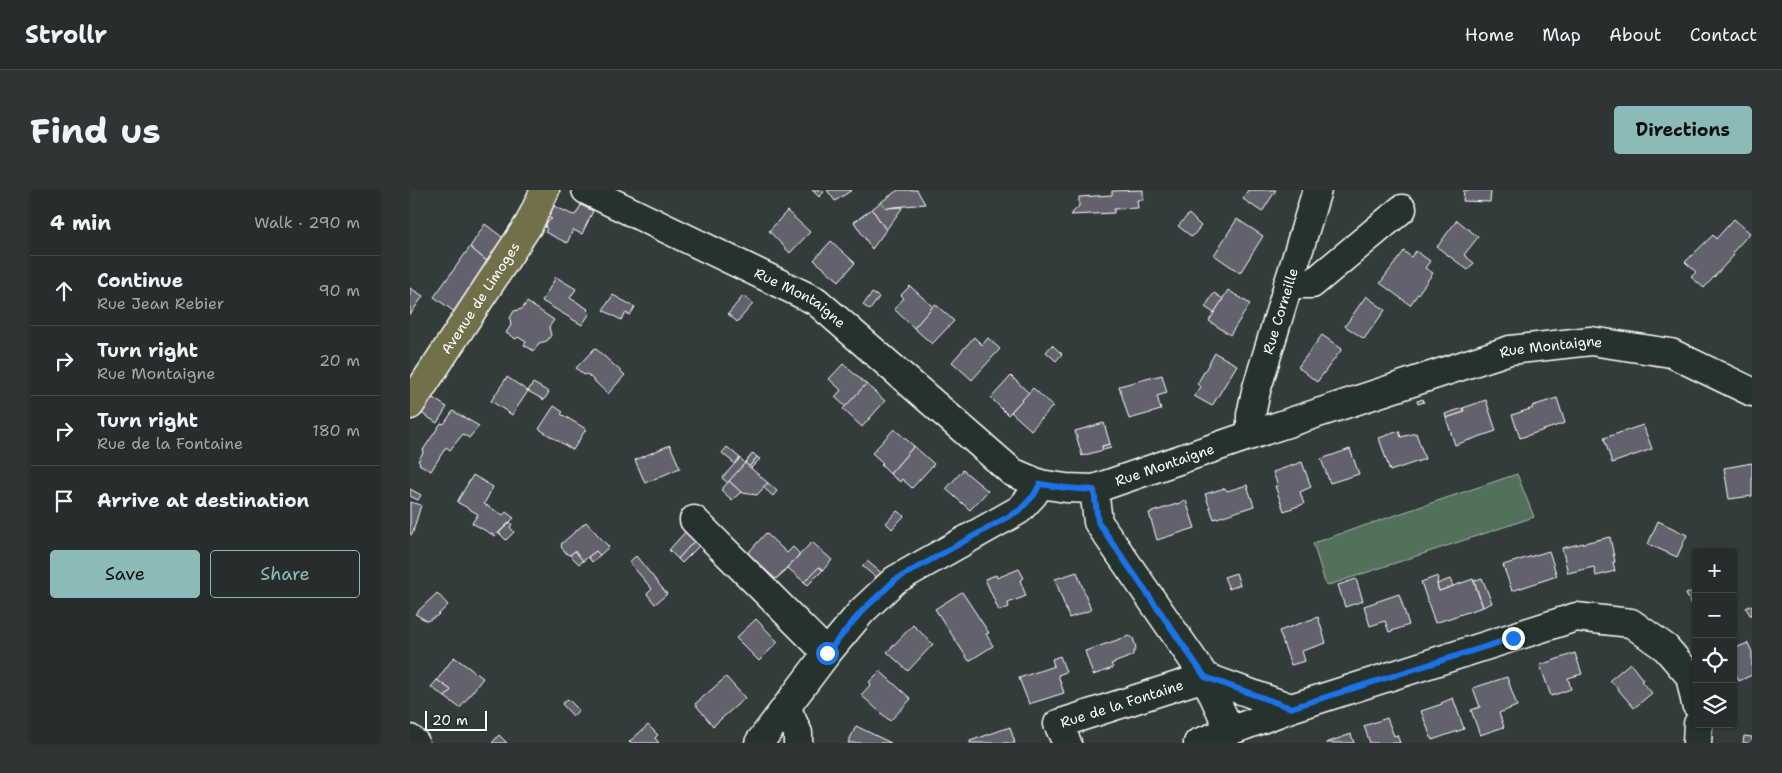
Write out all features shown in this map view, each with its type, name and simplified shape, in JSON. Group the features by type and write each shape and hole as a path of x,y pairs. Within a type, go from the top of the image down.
{"main road":[{"name":"Avenue de Limoges","path":"410,405 529,224 545,190"}],"street":[{"name":"Rue Montaigne","path":"586,190 816,301 1012,472 1040,484 1094,490 1251,435 1510,350 1591,341 1671,353 1752,392"},
{"name":"Rue Corneille","path":"1251,435 1251,415 1256,391 1317,190"},
{"path":"1288,284 1312,284 1402,209"},
{"path":"759,743 827,653 862,611 895,580 1020,510 1034,495 1040,484"},
{"name":"Rue de la Fontaine","path":"1094,490 1098,522 1205,677 1230,731"},
{"path":"694,520 827,653"},
{"path":"1198,743 1291,708 1576,617 1631,623 1666,648 1690,676 1692,685"},
{"path":"1205,677 1291,708"},
{"name":"Rue de la Fontaine","path":"1067,743 1058,724 1205,677"},
{"path":"786,708 798,733 798,743"},
{"path":"1697,743 1698,728"},
{"path":"410,739 415,743"}],"green space":[{"path":"1517,474 1534,517 1326,586 1313,543"}],"building":[{"path":"812,190 821,190 824,192 819,197"},
{"path":"827,190 852,190 835,201"},
{"path":"898,190 917,190 925,204 886,208 881,202"},
{"path":"1143,190 1143,200 1137,200 1138,208 1114,209 1114,213 1070,215 1079,206 1079,197 1112,195 1112,191"},
{"path":"1248,190 1276,190 1262,212 1243,199"},
{"path":"1464,190 1491,190 1490,202 1463,201"},
{"path":"881,202 886,208 903,207 886,230 872,209"},
{"path":"552,205 573,215 576,214 581,205 593,211 582,234 573,230 567,243 545,232 548,221 552,219 546,216"},
{"path":"872,209 886,230 872,249 854,222"},
{"path":"787,211 810,232 790,253 769,231"},
{"path":"1189,214 1201,226 1192,237 1178,226"},
{"path":"1237,219 1263,236 1240,273 1214,255"},
{"path":"1734,219 1750,233 1732,253 1734,255 1704,288 1691,277 1696,272 1685,262 1713,235 1716,239"},
{"path":"1457,220 1478,237 1464,255 1474,263 1468,270 1437,247"},
{"path":"485,224 506,240 490,264 470,247"},
{"path":"831,241 855,263 839,281 814,260"},
{"path":"470,247 490,264 456,313 434,297"},
{"path":"1404,251 1411,257 1416,251 1430,261 1425,268 1433,273 1410,305 1380,283"},
{"path":"556,277 576,289 570,298 588,309 590,313 582,325 542,301"},
{"path":"910,286 933,307 914,328 894,309 904,298 901,295"},
{"path":"410,288 423,296 410,315"},
{"path":"1228,290 1250,304 1230,335 1209,321"},
{"path":"872,293 879,297 870,310 863,305"},
{"path":"1214,293 1223,299 1214,313 1205,307"},
{"path":"613,295 635,307 630,315 626,313 621,320 603,310"},
{"path":"743,296 753,304 737,322 728,314"},
{"path":"1366,296 1385,310 1364,339 1345,326"},
{"path":"527,302 554,320 549,327 551,335 547,341 539,343 534,351 524,345 526,342 506,333 511,325 510,318 514,311 522,309"},
{"path":"935,304 954,321 932,344 914,328"},
{"path":"1322,335 1342,349 1317,382 1298,367"},
{"path":"974,337 982,345 988,338 1000,349 972,380 952,362"},
{"path":"1052,345 1062,354 1056,361 1046,352"},
{"path":"595,348 625,375 608,394 587,374 584,375 576,368"},
{"path":"1215,353 1237,365 1212,406 1194,396 1201,387 1197,384"},
{"path":"843,364 866,384 846,407 835,397 841,390 829,379"},
{"path":"1162,375 1167,393 1157,396 1161,410 1129,419 1119,386"},
{"path":"1011,376 1029,393 1008,415 991,398"},
{"path":"507,377 528,391 512,415 491,401"},
{"path":"533,383 549,392 544,400 528,391"},
{"path":"866,384 885,401 862,427 843,409"},
{"path":"1033,388 1053,406 1031,430 1011,412"},
{"path":"428,395 447,407 437,423 418,411"},
{"path":"1557,398 1565,423 1520,438 1512,415"},
{"path":"1423,399 1424,402 1418,404 1417,401"},
{"path":"1486,400 1496,431 1455,445 1446,418 1464,412 1463,408"},
{"path":"554,406 563,412 561,414 586,429 573,450 539,429"},
{"path":"1463,408 1464,412 1446,418 1445,414"},
{"path":"453,411 479,426 469,438 463,434 450,450 446,447 431,471 419,464 418,461 441,423 444,424"},
{"path":"1104,423 1110,444 1102,446 1103,450 1082,456 1075,431"},
{"path":"1643,425 1652,449 1612,463 1604,438"},
{"path":"894,429 914,446 890,474 881,465 883,463 872,453"},
{"path":"1399,431 1401,437 1416,433 1425,459 1390,471 1379,438"},
{"path":"1110,444 1111,448 1103,450 1102,446"},
{"path":"670,445 680,468 645,483 635,460"},
{"path":"914,446 934,464 912,488 902,479 900,482 890,474"},
{"path":"727,447 740,458 735,464 722,453"},
{"path":"1350,449 1359,474 1330,483 1321,459"},
{"path":"753,453 757,457 749,467 745,463"},
{"path":"757,457 760,459 751,468 749,467"},
{"path":"740,458 745,463 728,483 722,478"},
{"path":"1302,462 1311,487 1300,492 1304,504 1284,511 1275,486 1278,486 1273,472"},
{"path":"745,463 768,483 757,495 742,493 729,481"},
{"path":"1752,463 1752,496 1729,499 1724,468"},
{"path":"963,470 988,491 970,510 946,489"},
{"path":"473,475 493,487 484,504 503,515 506,512 514,518 495,536 472,523 478,514 457,502"},
{"path":"729,481 741,492 732,500 721,490"},
{"path":"768,483 777,491 773,496 763,487"},
{"path":"1247,485 1254,506 1214,519 1205,494 1225,488 1227,491"},
{"path":"410,489 421,495 418,500 410,496"},
{"path":"1186,501 1195,528 1157,540 1149,513"},
{"path":"410,502 421,505 412,535 410,534"},
{"path":"897,511 904,516 892,529 886,523"},
{"path":"1658,521 1687,535 1677,557 1648,544"},
{"path":"510,522 512,525 510,527 514,532 506,540 499,533"},
{"path":"586,522 609,547 600,555 596,551 583,561 575,551 570,555 567,554 561,547 561,544"},
{"path":"687,530 696,539 678,559 669,550"},
{"path":"766,533 787,553 793,547 800,554 776,579 747,554"},
{"path":"1610,537 1615,571 1596,576 1594,567 1568,573 1562,548"},
{"path":"696,539 701,544 682,563 678,559"},
{"path":"812,542 832,560 823,570 819,567 804,582 788,568 776,579"},
{"path":"575,551 583,561 579,564 570,555"},
{"path":"596,551 600,555 592,562 588,557"},
{"path":"1549,551 1557,576 1512,591 1503,565"},
{"path":"636,556 667,594 655,604 647,594 652,589 629,562"},
{"path":"867,561 884,575 878,579 862,566"},
{"path":"819,567 823,570 808,585 804,582"},
{"path":"1019,569 1024,578 1020,580 1026,596 1008,603 1009,607 999,611 985,579 996,575 997,578"},
{"path":"1077,572 1091,610 1069,618 1055,579"},
{"path":"1236,573 1240,585 1229,589 1224,577"},
{"path":"1438,576 1437,584 1439,591 1473,579 1483,607 1435,623 1421,582"},
{"path":"1482,578 1492,603 1483,607 1474,581"},
{"path":"1356,579 1363,601 1345,607 1338,585"},
{"path":"1450,579 1453,586 1439,591 1437,584"},
{"path":"962,592 989,633 986,634 993,646 969,661 935,609"},
{"path":"1692,592 1692,607 1686,594"},
{"path":"437,593 448,605 437,616 427,621 415,614"},
{"path":"1399,594 1409,625 1389,632 1385,621 1370,626 1364,606"},
{"path":"1752,605 1752,615 1750,615 1746,608"},
{"path":"1318,617 1326,643 1302,651 1305,661 1291,665 1279,631"},
{"path":"756,619 778,642 759,661 736,638"},
{"path":"913,625 933,644 908,671 887,652"},
{"path":"1129,636 1133,638 1136,648 1132,656 1111,664 1113,668 1093,675 1085,651"},
{"path":"1748,643 1752,652 1752,675 1739,681 1737,677 1737,647"},
{"path":"1575,653 1582,674 1568,678 1571,689 1551,696 1540,665"},
{"path":"1060,656 1066,672 1058,675 1064,693 1029,704 1019,678 1054,666 1052,659"},
{"path":"454,657 483,678 460,708 445,697 451,690 437,680"},
{"path":"1630,663 1643,680 1641,681 1652,693 1634,708 1610,680"},
{"path":"880,671 911,699 890,721 861,695 871,684 869,682"},
{"path":"726,677 745,698 713,726 695,704"},
{"path":"1507,677 1517,706 1499,713 1504,727 1480,735 1471,710 1480,707 1473,688"},
{"path":"437,680 451,690 445,697 431,687"},
{"path":"1453,698 1464,729 1432,740 1421,711"},
{"path":"568,699 579,710 573,716 562,704"},
{"path":"1387,718 1394,736 1397,735 1400,743 1370,743 1364,726"},
{"path":"648,725 658,735 655,738 659,743 629,742"},
{"path":"856,726 891,743 848,743"},
{"path":"1010,727 1015,743 970,743 970,741"},
{"path":"1351,734 1354,743 1326,743"},
{"path":"499,735 507,743 492,743"},
{"path":"1744,736 1752,737 1752,743 1743,743"}],"route":[{"path":"827,653 862,611 895,580 1020,510 1034,495 1040,484 1094,490 1098,522 1205,677 1291,708 1513,638"}]}
